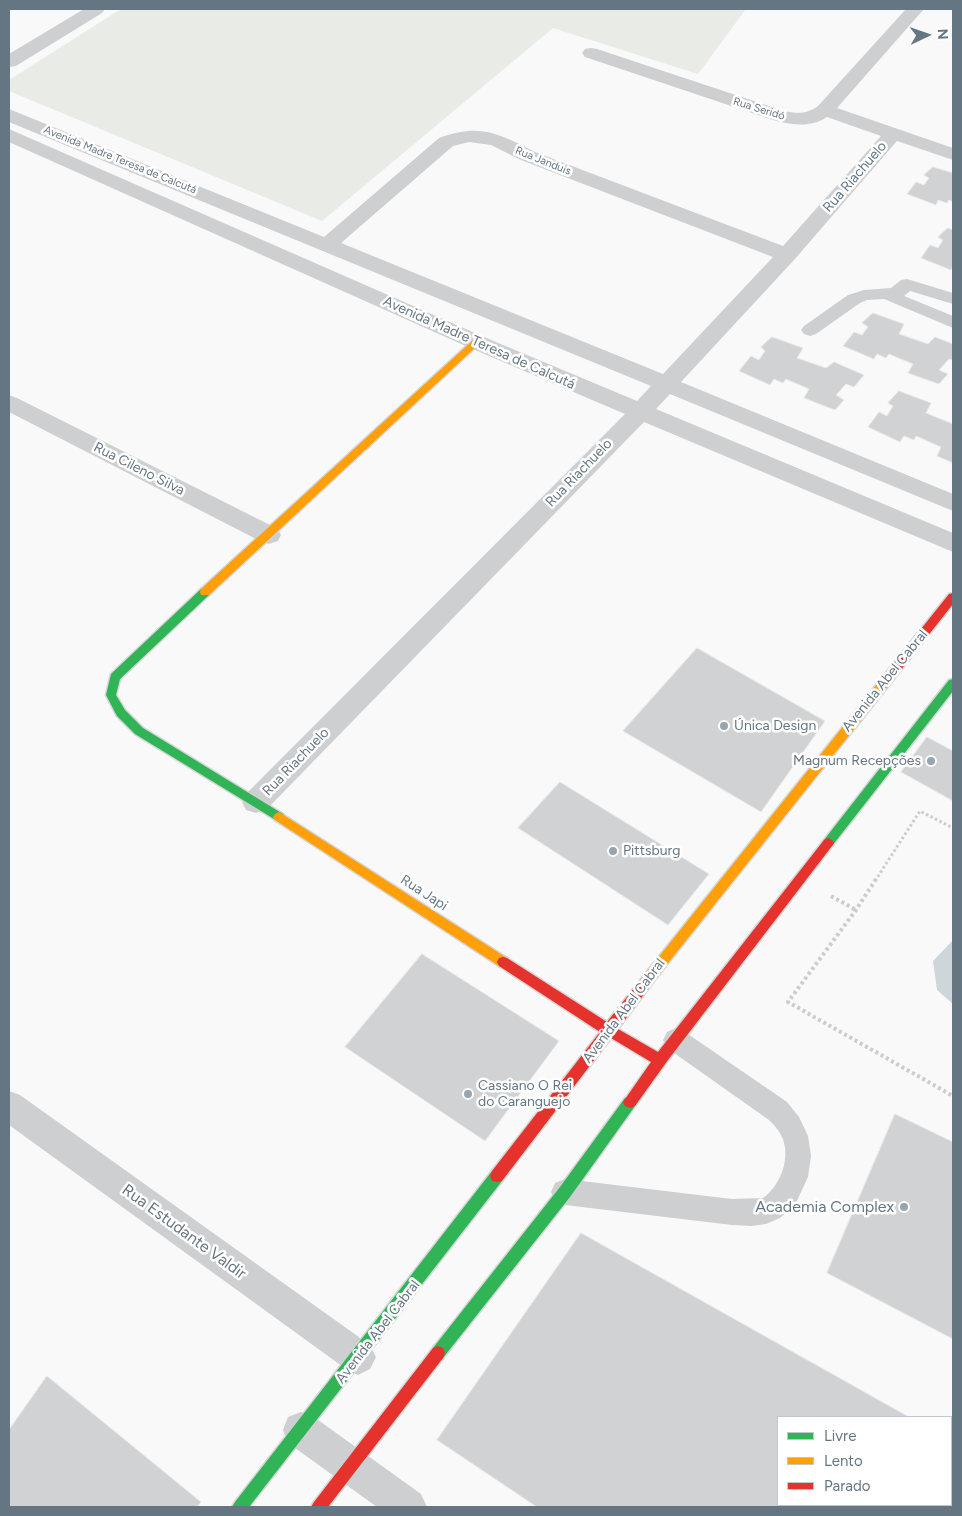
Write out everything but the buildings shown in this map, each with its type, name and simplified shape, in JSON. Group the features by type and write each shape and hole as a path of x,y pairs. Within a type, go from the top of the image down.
{"main road":[{"name":"Rua Japi","path":"476,342 269,535 135,656 115,677 111,695 121,712 139,731 171,752 256,802 610,1031 668,1050"},
{"name":"Avenida Abel Cabral","path":"240,1507 302,1430 610,1031 662,960 953,596"},
{"path":"319,1507 349,1466 565,1192 668,1050 953,683"}],"street":[{"path":"9,62 96,9"},
{"path":"914,9 825,110 892,135 953,154"},
{"name":"Rua Seridó","path":"591,53 780,116 795,119 814,118 825,110"},
{"name":"Avenida Madre Teresa de Calcutá","path":"9,115 665,382 953,503"},
{"name":"Rua Janduis","path":"328,245 446,142 470,134 491,138 528,156 787,255"},
{"name":"Avenida Madre Teresa de Calcutá","path":"9,135 476,342 953,543"},
{"name":"Rua Riachuelo","path":"256,802 640,412 665,382 787,255 892,135"},
{"name":"Rua Cileno Silva","path":"9,403 269,535"},
{"name":"Rua Estudante Valdir","path":"9,1106 358,1357"},
{"path":"302,1430 349,1466 408,1507"}],"lane":[{"path":"953,299 907,284 891,297 953,322"},
{"path":"810,330 854,299 864,295 895,293"},
{"path":"565,1192 732,1212 770,1209 783,1198 796,1171 798,1154 795,1136 788,1122 778,1110 668,1050"}],"path":[{"path":"953,828 920,811 856,910 788,1002 953,1096"}],"shaded area":[{"path":"121,9 746,9 698,74 553,28 322,221 9,91 9,80"},
{"path":"953,940 953,1004 937,990 933,961"}],"traffic: fast":[{"path":"205,592 115,677 111,695 121,713 139,731 279,817"},
{"path":"828,843 953,683"},
{"path":"438,1353 565,1192 630,1102"},
{"path":"240,1507 497,1176"}],"traffic: slow":[{"path":"205,592 476,342"},
{"path":"653,973 893,672"},
{"path":"279,817 503,962"}],"traffic: jam":[{"path":"893,672 953,597"},
{"path":"630,1102 663,1056 828,843"},
{"path":"503,962 610,1031 660,1060"},
{"path":"497,1176 653,973"},
{"path":"319,1507 438,1353"}],"place":[{"name":"Única Design","path":"724,726"},
{"name":"Magnum Recepções","path":"931,761"},
{"name":"Pittsburg","path":"613,851"},
{"name":"Cassiano O Rei do Caranguejo","path":"468,1094"},
{"name":"Academia Complex","path":"904,1207"}]}
